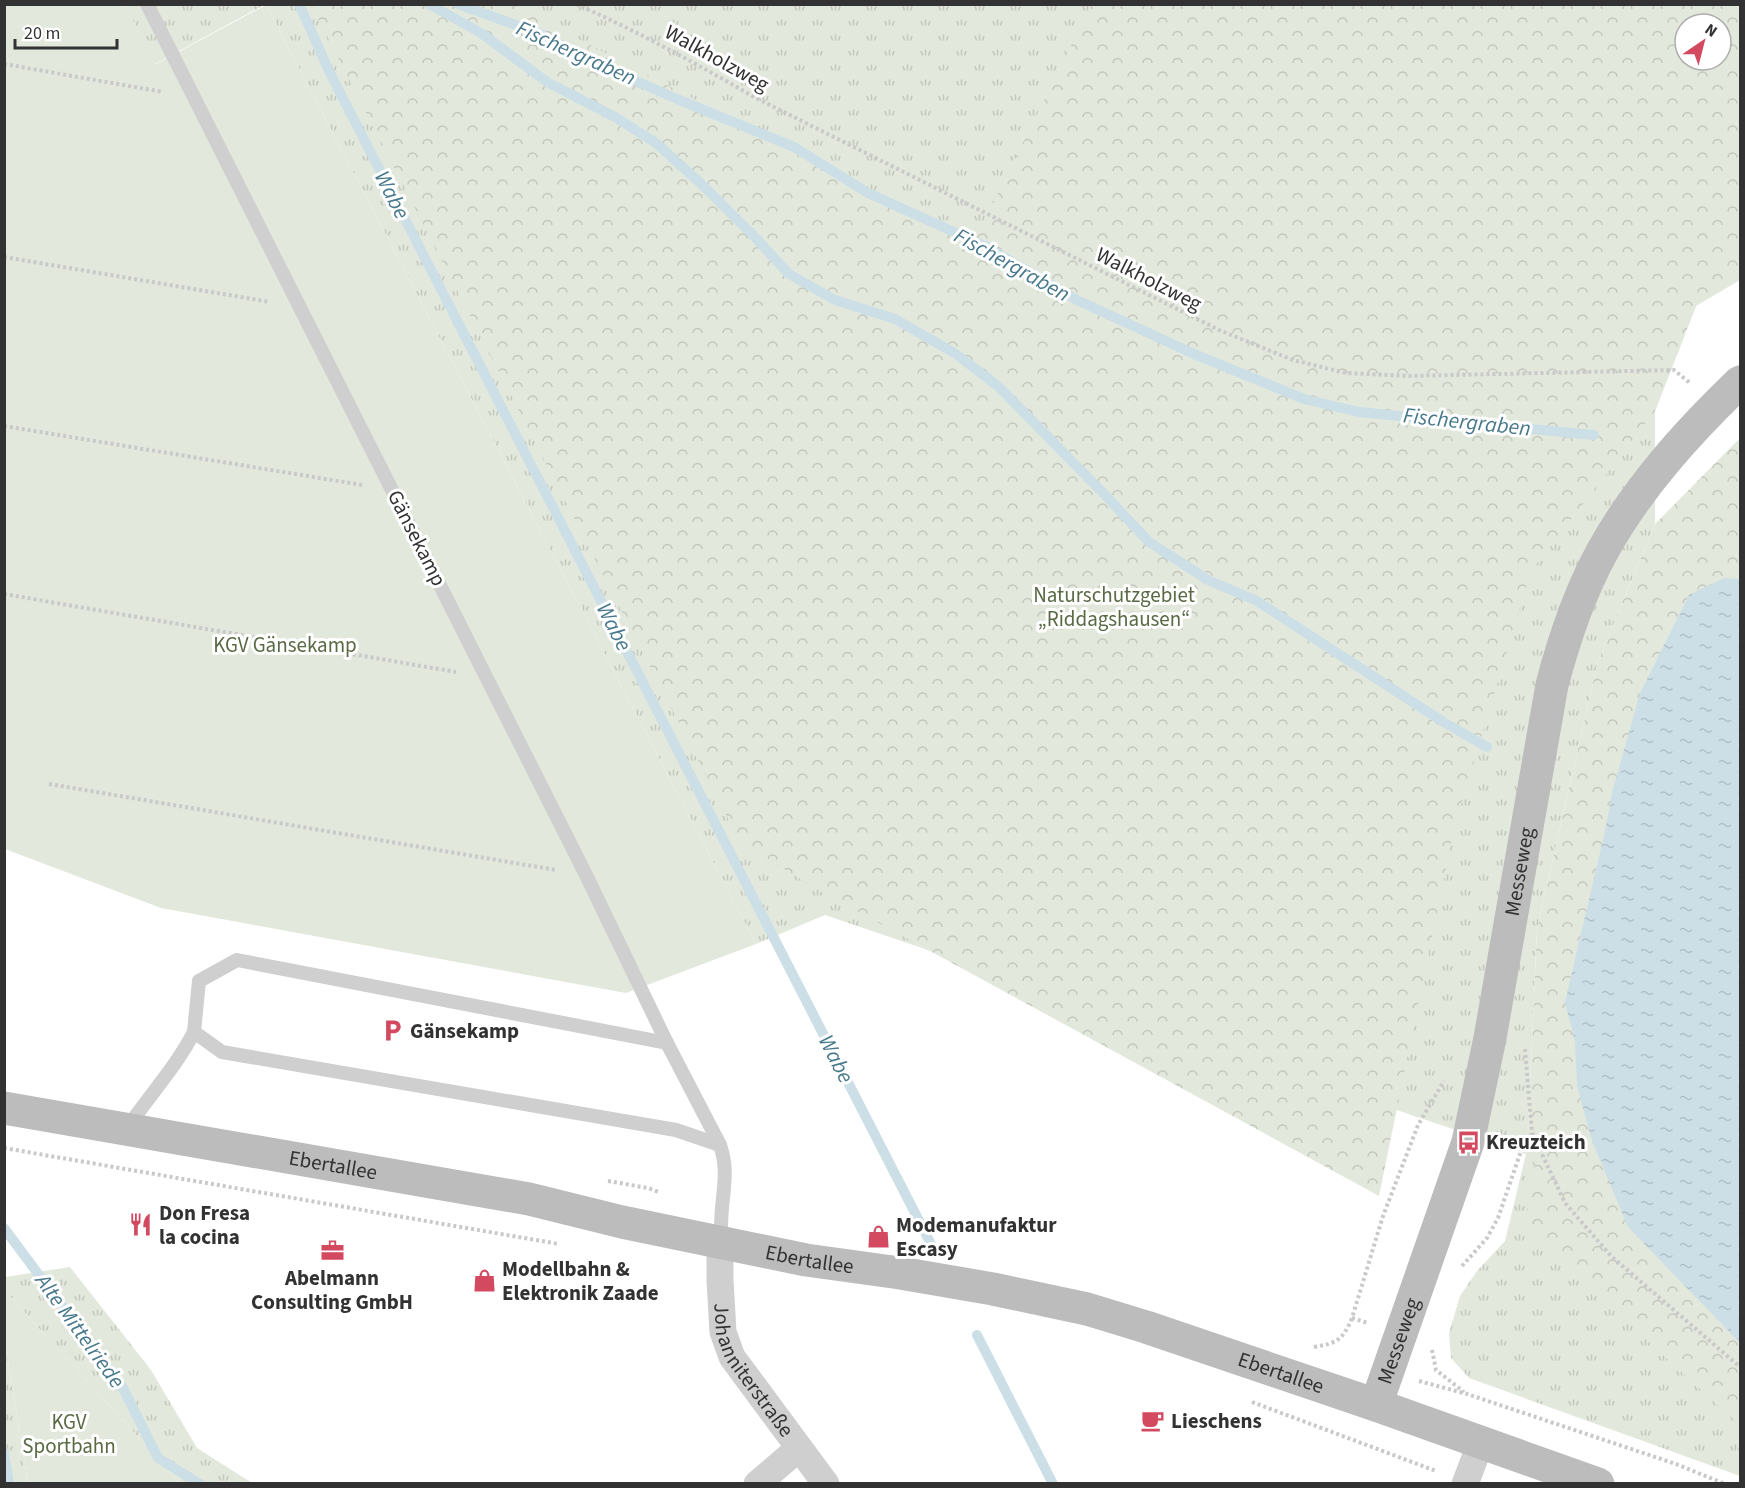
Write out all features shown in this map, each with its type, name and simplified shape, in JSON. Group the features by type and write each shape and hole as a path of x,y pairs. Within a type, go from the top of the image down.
{"main road":[{"name":"Messeweg","path":"1376,1405 1468,1142 1490,1038 1552,685 1562,647 1586,587 1622,519 1651,479 1711,410 1740,382"},
{"name":"Ebertallee","path":"4,1108 530,1200 622,1222 806,1260 993,1289 1087,1309 1376,1405 1598,1484"}],"street":[{"name":"Johanniterstraße","path":"720,1243 723,1332 732,1357 826,1484"},
{"path":"1465,1484 1481,1442"},
{"path":"757,1484 799,1448"}],"lane":[{"name":"Gänsekamp","path":"147,4 487,677 667,1043 720,1145 726,1175 721,1211 720,1243"},
{"path":"125,1130 183,1053 194,1032 200,981 237,960 667,1043"},
{"path":"194,1032 222,1052 676,1130 720,1145"}],"path":[{"name":"Walkholzweg","path":"576,4 642,34 756,98 1219,330 1293,360 1346,373 1409,376 1674,370 1692,385 1711,410"},
{"path":"4,64 195,97"},
{"path":"4,257 300,308"},
{"path":"4,426 393,490"},
{"path":"4,594 487,677"},
{"path":"49,784 586,875"},
{"path":"1525,1048 1532,1133 1565,1203 1611,1256 1740,1367"},
{"path":"1456,1274 1486,1238 1498,1218 1521,1151 1532,1133"},
{"path":"1307,1348 1332,1344 1346,1333 1352,1317 1370,1324"},
{"path":"1431,1344 1436,1370 1467,1394 1676,1464 1725,1484"}],"green space":[{"name":"KGV Gänsekamp","path":"4,5 125,5 156,64 266,5 756,944 626,993 161,908 5,849"},
{"path":"125,5 264,5 155,64"},
{"name":"Naturschutzgebiet „Riddagshausen“","path":"266,5 1126,5 1696,306 1655,411 1655,524 1598,661 1537,929 1527,1153 1740,1379 1740,1476 1469,1378 1451,1358 1449,1333 1460,1296 1477,1271 1505,1241 1526,1154 825,915 756,944"},
{"name":"Naturschutzgebiet „Riddagshausen“","path":"311,5 513,5 973,244 1091,5 1740,5 1740,280 1696,306 1655,411 1531,571 1455,825 1379,1196 811,886 739,840"},
{"name":"Kreuzteich","path":"1740,438 1740,1425 1655,1348 1525,1220 1535,1164 1527,1154 1537,929 1598,661 1655,524"},
{"path":"70,1267 151,1370 197,1448 252,1483 180,1483 5,1291 5,1277"},
{"name":"KGV Sportbahn","path":"4,1291 180,1483 28,1483 5,1343"},
{"path":"5,1343 28,1483 5,1483"}],"water":[{"name":"Kreuzteich","path":"1724,578 1740,579 1740,1343 1628,1227 1592,1141 1577,1086 1575,1042 1565,1002 1612,793 1640,693 1689,595"}],"waterway":[{"name":"Wabe","path":"299,4 330,73 933,1248"},
{"path":"429,4 481,33 547,82 615,117 656,143 751,233 789,274 835,300 895,319 956,354 999,387 1149,542 1208,580 1257,601 1445,723 1487,747"},
{"name":"Fischergraben","path":"458,4 538,33 622,75 794,147 868,193 987,247 1077,300 1194,354 1304,399 1359,412 1594,435"},
{"name":"Alte Mittelriede","path":"4,1228 123,1388 158,1458 200,1484"},
{"name":"Wabe","path":"977,1335 1053,1484"},
{"path":"4,1452 9,1484"}],"place":[{"name":"Gänsekamp","path":"392,1031"},
{"name":"Kreuzteich","path":"1468,1142"},
{"name":"Don Fresa la cocina","path":"141,1225"},
{"name":"Modemanufaktur Escasy","path":"878,1237"},
{"name":"Abelmann Consulting GmbH","path":"332,1250"},
{"name":"Modellbahn & Elektronik Zaade","path":"484,1281"},
{"name":"Lieschens","path":"1153,1421"}]}
